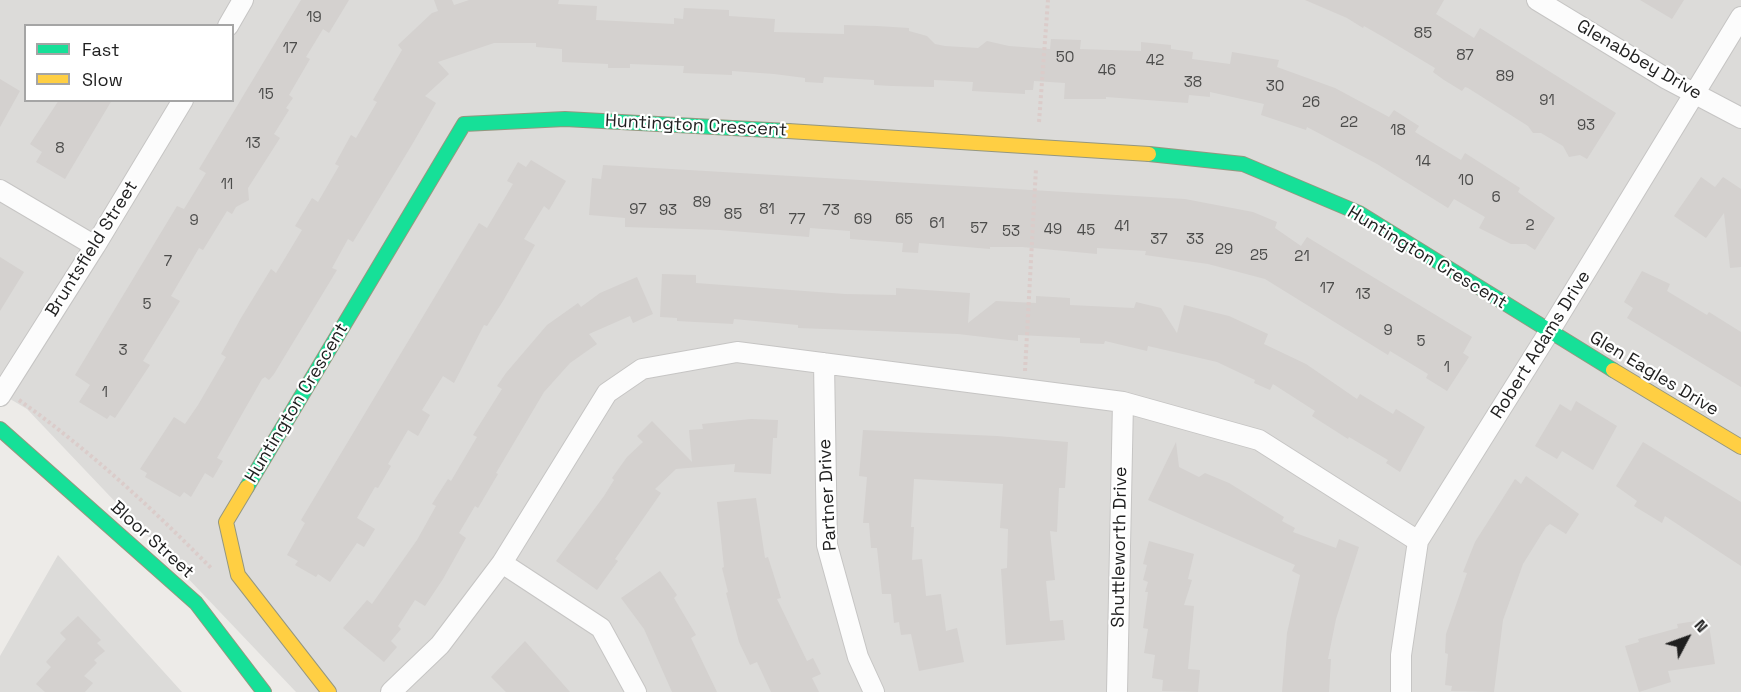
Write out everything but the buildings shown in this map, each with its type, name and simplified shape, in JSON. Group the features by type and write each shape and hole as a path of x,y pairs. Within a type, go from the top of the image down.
{"street":[{"path":"229,24 243,0"},
{"name":"Glenabbey Drive","path":"1537,0 1741,118"},
{"name":"Robert Adams Drive","path":"1401,692 1401,655 1418,541 1696,94 1741,17"},
{"name":"Bruntsfield Street","path":"2,393 95,246 182,102"},
{"name":"Huntington Crescent","path":"329,692 238,575 226,522 464,123 521,123 565,118 1106,149 1243,164 1359,213 1549,332"},
{"path":"0,190 95,246"},
{"name":"Glen Eagles Drive","path":"1549,332 1741,447"},
{"path":"391,692 441,645 502,563 606,393 642,369 737,352 1123,402 1259,440 1418,541"},
{"name":"Partner Drive","path":"824,363 827,545 858,657 874,692"},
{"name":"Shuttleworth Drive","path":"1118,692 1123,402"},
{"name":"Bloor Street","path":"0,429 196,603 264,692"},
{"path":"502,563 601,628 636,692"}],"path":[{"path":"1024,389 1048,0"},
{"path":"2,393 68,435 151,508 214,571"}],"shaded area":[{"path":"0,0 1741,0 1741,692 296,692 27,409 0,393"},
{"path":"58,555 182,692 0,692 0,656"}],"traffic: fast":[{"path":"247,487 464,124 565,119 788,131"},
{"path":"1149,154 1243,164 1359,213 1613,370"},
{"path":"0,429 196,603 264,692"}],"traffic: slow":[{"path":"788,131 1149,154"},
{"path":"1613,370 1741,447"},
{"path":"247,487 226,522 238,575 329,692"}]}
